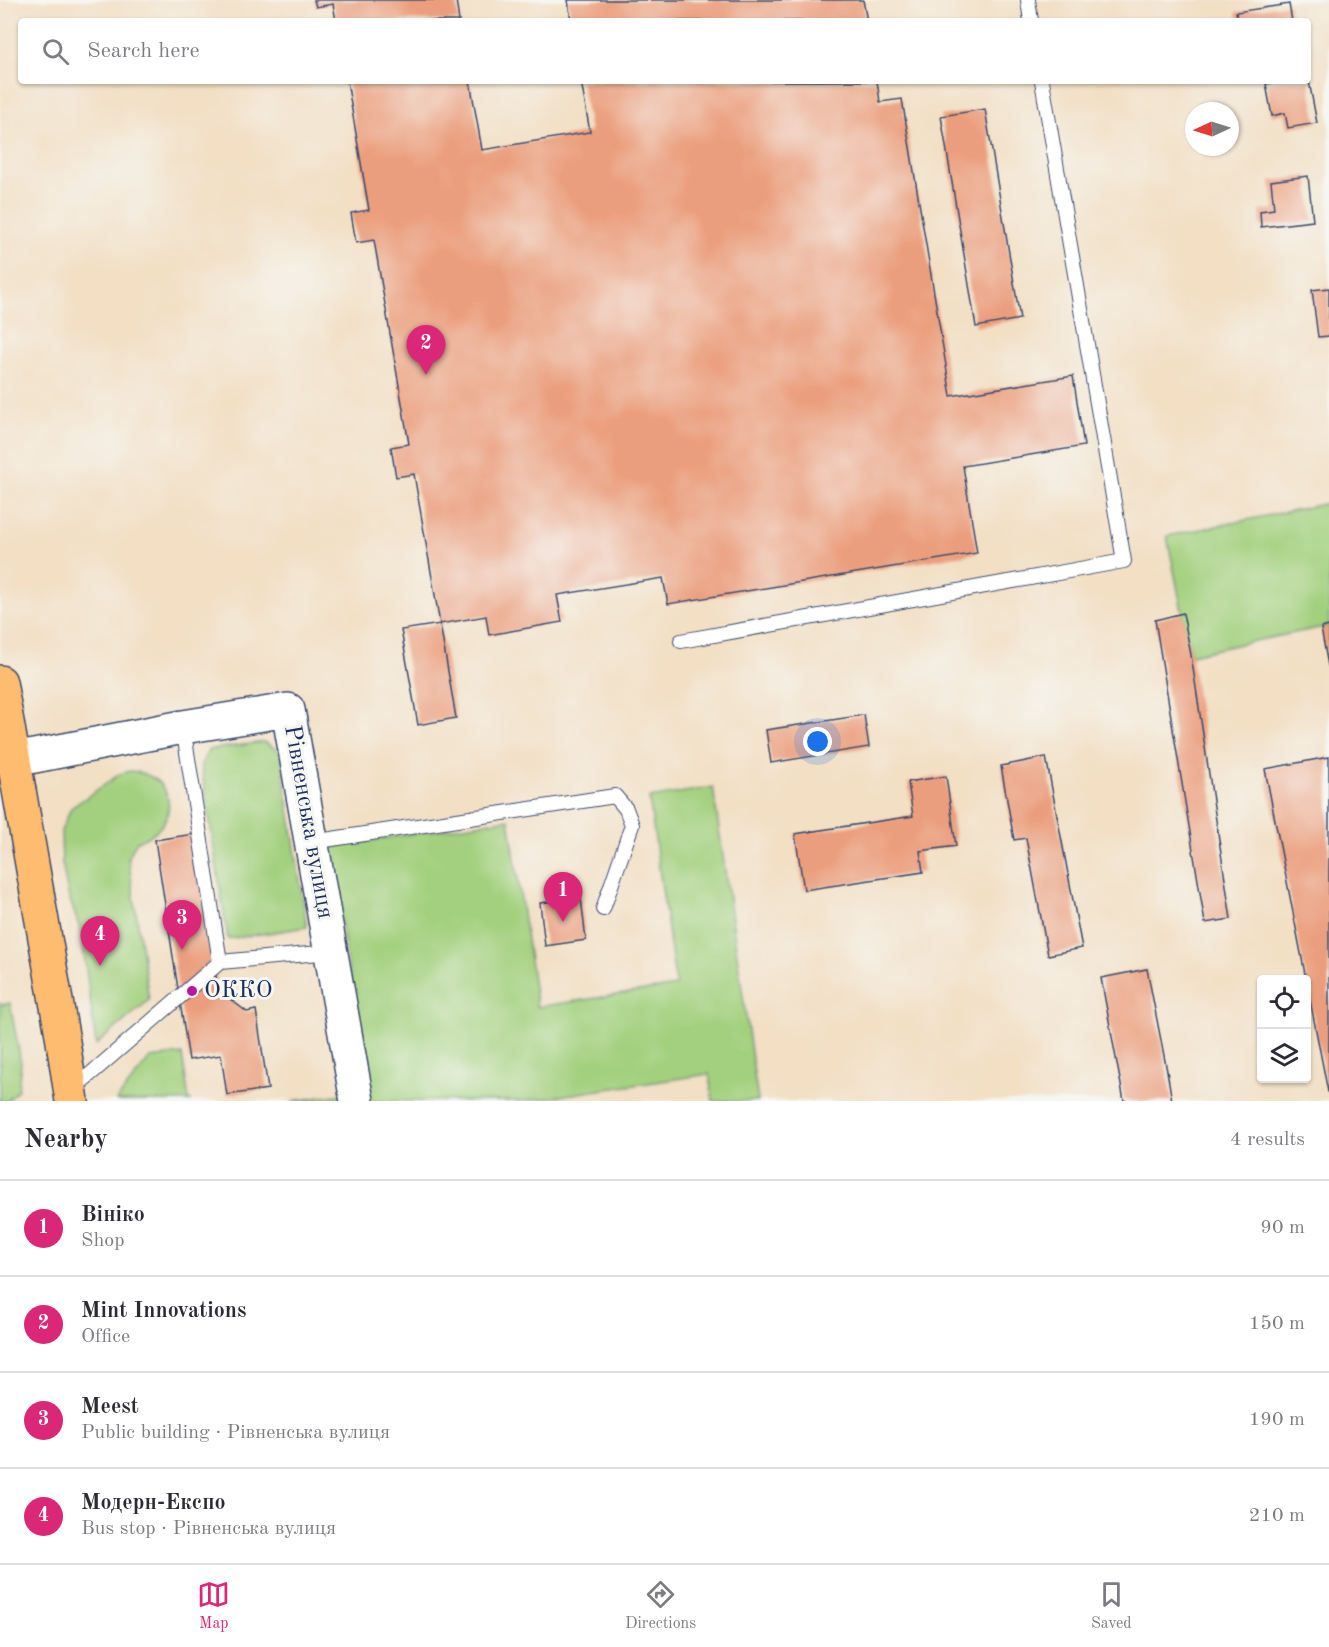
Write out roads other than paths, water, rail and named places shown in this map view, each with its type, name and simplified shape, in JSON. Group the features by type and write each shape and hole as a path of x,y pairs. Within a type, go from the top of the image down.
{"main road":[{"path":"0,682 71,1096"}],"street":[{"name":"Рівненська вулиця","path":"14,760 183,727 288,710 357,1101"}],"lane":[{"path":"1028,0 1031,18"},
{"path":"681,641 1124,561 1042,84"},
{"path":"183,727 220,962"},
{"path":"312,842 615,796 626,809 632,825 603,909"},
{"path":"71,1096 220,962 331,952"}],"place":[{"name":"Mint Innovations","path":"426,375"},
{"name":"Вініко","path":"563,922"},
{"name":"Meest","path":"182,950"},
{"name":"Модерн-Експо","path":"100,966"},
{"name":"ОККО","path":"192,991"}]}
